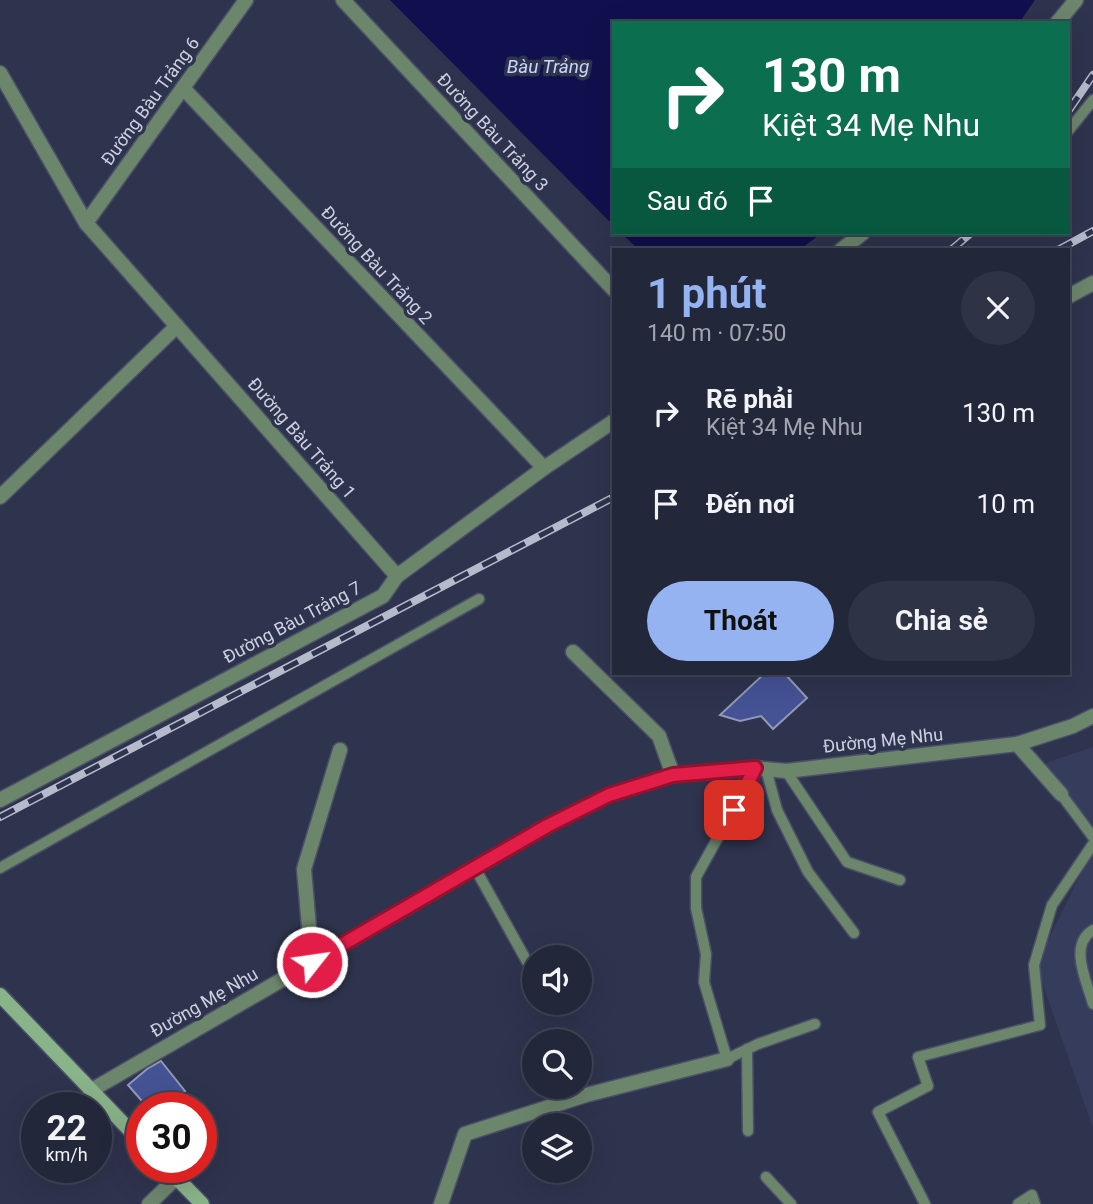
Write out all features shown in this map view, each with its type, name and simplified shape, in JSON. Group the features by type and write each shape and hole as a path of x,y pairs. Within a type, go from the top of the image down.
{"main road":[{"path":"0,995 126,1127"},
{"path":"181,1183 202,1204"}],"street":[{"name":"Đường Bàu Trảng 6","path":"86,223 246,0"},
{"name":"Đường Bàu Trảng 3","path":"343,0 612,288"},
{"path":"1059,21 1076,0"},
{"name":"Đường Bàu Trảng 1","path":"0,74 86,223 397,576"},
{"name":"Đường Bàu Trảng 2","path":"183,88 544,468"},
{"path":"844,248 860,235"},
{"path":"1070,295 1093,283"},
{"path":"0,497 177,326"},
{"name":"Đường Bàu Trảng 7","path":"0,800 383,596 397,576 544,468 612,422"},
{"path":"573,652 659,736 673,775"},
{"path":"606,684 618,675"},
{"name":"Đường Mẹ Nhu","path":"90,1090 547,826 609,795 673,775 760,769 786,771 1017,744 1073,726 1093,716"},
{"path":"1017,744 1061,794"},
{"path":"312,962 304,869 340,750"},
{"path":"440,1204 465,1134 586,1095 727,1059"},
{"path":"149,1204 171,1183"}],"lane":[{"path":"1070,130 1093,100"},
{"path":"0,868 479,599"},
{"path":"815,1024 727,1059 704,982 706,954 696,908 696,877 746,787 760,769 808,872 854,933"},
{"path":"786,771 847,862 900,880"},
{"path":"1061,794 1093,837"},
{"path":"925,1204 878,1112 928,1086 918,1057 1040,1025 1034,965 1052,905 1093,844"},
{"path":"475,867 522,952"},
{"path":"1093,930 1085,935 1080,946 1081,964 1093,1004"},
{"path":"747,1049 748,1131"},
{"path":"766,1177 791,1204"},
{"path":"1018,1204 1032,1195 1035,1204"}],"shaded area":[{"path":"1093,747 1093,830 1037,766"},
{"path":"1093,849 1093,1128 1036,965"}],"water":[{"name":"Bàu Trảng","path":"390,0 1035,0 1020,21 612,21 612,224"},
{"path":"623,235 819,235 802,248 637,248"}],"building":[{"path":"763,675 786,675 807,698 773,729 761,716 740,721 720,715"},
{"path":"161,1061 185,1091 134,1092 128,1085"}],"railway":[{"path":"1070,109 1093,75"},
{"path":"1062,248 1093,231"},
{"path":"953,248 969,235"},
{"path":"0,817 612,498"}],"route":[{"path":"312,962 547,826 609,795 673,775 755,768 734,810"}]}
